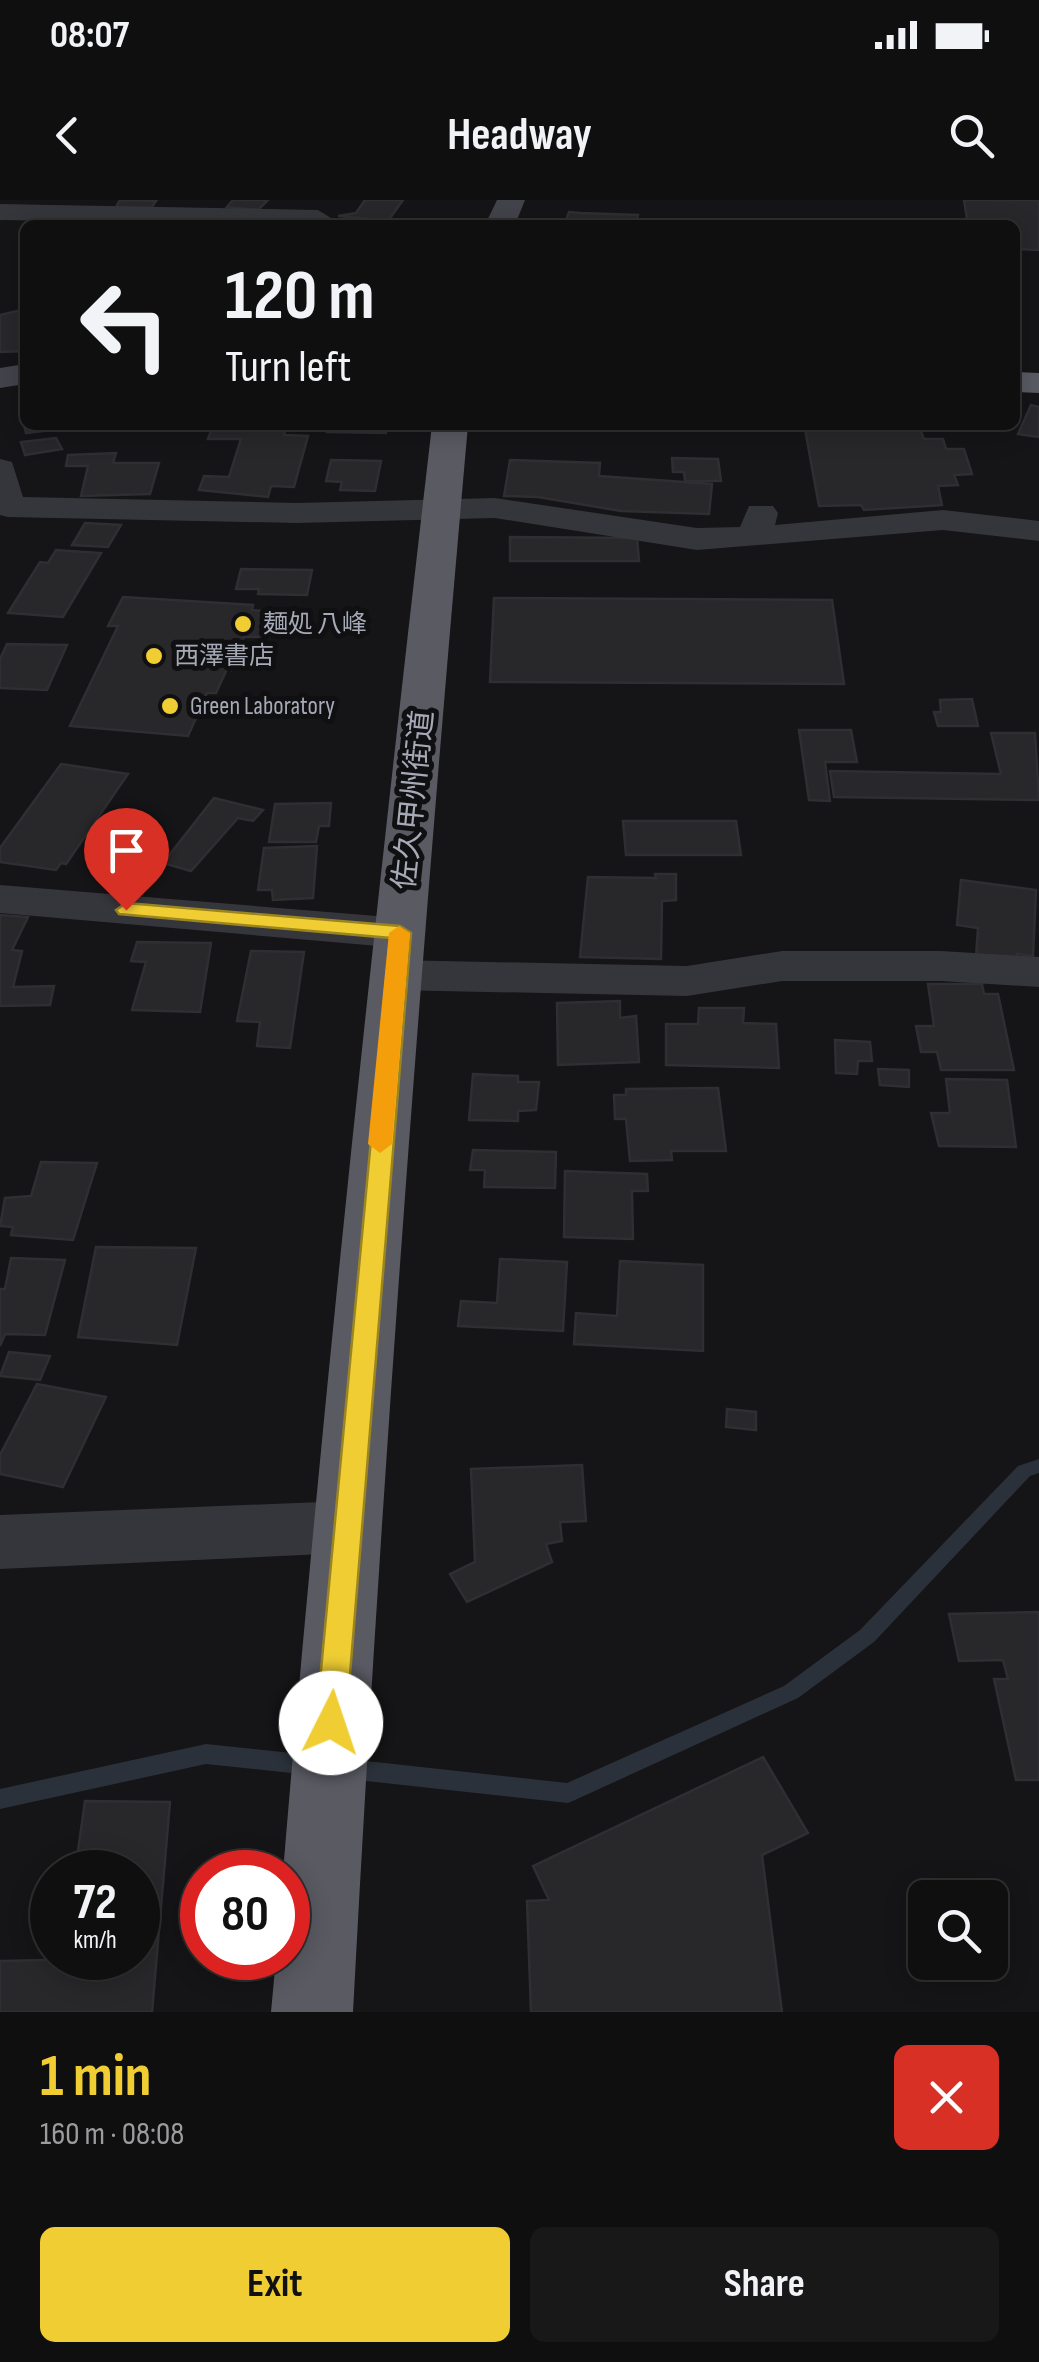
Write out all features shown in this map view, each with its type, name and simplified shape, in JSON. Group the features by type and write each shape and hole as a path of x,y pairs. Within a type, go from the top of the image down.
{"highway":[{"name":"佐久甲州街道","path":"312,2012 345,1527 449,430"}],"street":[{"path":"0,212 322,214"},
{"path":"0,469 8,507 297,513 495,508 697,539 758,525 942,520 1039,531"},
{"path":"0,899 397,954 688,981 782,966 941,966 1039,972"},
{"path":"0,1542 345,1527"}],"building":[{"path":"120,200 156,201 151,208 116,207"},
{"path":"233,200 268,200 258,210 227,207"},
{"path":"365,200 403,200 389,220 338,216 356,213"},
{"path":"964,200 1039,200 1039,250 1020,249 1020,220 967,220"},
{"path":"569,212 638,215 636,220 566,220"},
{"path":"20,310 20,351 0,352 0,315"},
{"path":"1031,405 1039,407 1039,437 1018,434"},
{"path":"211,430 286,430 284,435 308,436 294,487 271,486 268,497 199,490 204,476 229,477 241,439 208,439"},
{"path":"327,430 386,430 386,433"},
{"path":"805,430 920,430 924,439 943,439 946,449 964,449 972,474 954,475 958,485 938,486 942,505 864,510 861,505 819,506"},
{"path":"56,438 62,449 25,455 21,442"},
{"path":"116,453 113,463 159,463 150,494 81,496 88,466 66,466 68,455"},
{"path":"672,458 718,459 721,481 685,481 684,472 673,472"},
{"path":"331,460 381,461 375,491 340,490 342,482 326,481"},
{"path":"510,460 600,463 599,476 712,484 709,514 621,511 538,497 504,496"},
{"path":"85,523 121,525 108,547 72,545"},
{"path":"510,537 637,538 639,561 510,561"},
{"path":"56,550 101,553 63,617 8,613 40,562 48,563"},
{"path":"241,569 312,570 307,595 258,594 259,589 236,589"},
{"path":"123,597 253,605 252,610 277,612 270,637 244,637 231,670 227,669 216,693 207,693 188,736 70,726 118,626 108,626"},
{"path":"494,598 832,600 844,684 490,682"},
{"path":"7,644 67,645 47,690 0,688 0,659"},
{"path":"972,699 978,726 938,726 934,712 941,712 940,700"},
{"path":"799,730 851,730 857,762 825,762 830,801 809,800"},
{"path":"991,733 1035,733 1039,800 834,797 830,771 1001,774"},
{"path":"61,764 128,774 66,864 61,863 56,870 0,862 0,848"},
{"path":"214,798 263,810 253,821 238,818 191,871 163,863"},
{"path":"331,803 329,826 319,826 316,842 269,842 275,804"},
{"path":"623,821 736,821 741,855 626,855"},
{"path":"317,846 313,898 273,900 272,890 258,890 264,848"},
{"path":"655,874 676,874 676,900 662,901 661,959 580,957 588,877 656,878"},
{"path":"961,880 1036,890 1033,956 1017,954 1016,962 976,957 978,928 957,925"},
{"path":"0,915 28,917 12,950 22,951 13,987 54,986 50,1005 0,1006"},
{"path":"137,942 211,943 200,1012 132,1010 146,962 131,961"},
{"path":"251,951 304,952 290,1048 257,1046 260,1022 237,1021"},
{"path":"928,984 982,984 984,994 998,994 1014,1070 941,1070 937,1052 921,1052 916,1026 934,1026"},
{"path":"620,1001 620,1018 636,1016 639,1062 558,1065 557,1003"},
{"path":"699,1008 744,1008 743,1023 776,1024 779,1068 666,1065 666,1024 698,1024"},
{"path":"835,1040 870,1042 872,1061 858,1061 857,1074 836,1073"},
{"path":"878,1069 909,1070 909,1087 880,1085"},
{"path":"473,1074 518,1076 518,1082 539,1082 536,1110 518,1111 518,1121 469,1120"},
{"path":"946,1079 1007,1080 1016,1147 939,1146 931,1113 950,1113"},
{"path":"718,1088 726,1151 671,1151 672,1160 630,1161 626,1119 615,1119 614,1095 626,1095 626,1089"},
{"path":"473,1150 556,1152 555,1188 484,1187 485,1170 470,1170"},
{"path":"41,1162 97,1163 73,1240 11,1235 13,1227 0,1226 5,1198 31,1196"},
{"path":"565,1171 647,1174 648,1191 632,1191 633,1239 564,1237"},
{"path":"96,1247 196,1248 177,1345 78,1337"},
{"path":"11,1258 65,1260 45,1335 5,1334 0,1346 0,1289 5,1289"},
{"path":"500,1259 567,1262 563,1331 458,1326 461,1301 497,1303"},
{"path":"620,1261 703,1265 703,1351 574,1344 576,1313 617,1316"},
{"path":"9,1352 50,1356 40,1380 0,1376"},
{"path":"37,1384 106,1397 63,1487 0,1474 0,1455"},
{"path":"727,1409 756,1412 756,1430 726,1427"},
{"path":"582,1465 586,1521 560,1522 562,1541 546,1544 552,1562 467,1602 450,1574 475,1562 471,1469"},
{"path":"1039,1612 1039,1780 1016,1780 994,1679 1008,1679 1003,1660 959,1661 949,1614"},
{"path":"763,1757 808,1833 762,1855 782,2012 531,2012 527,1901 549,1900 533,1866"},
{"path":"85,1801 170,1802 160,1919 160,1850 78,1850"},
{"path":"30,1960 30,1980 155,1980 152,2012 0,2012 0,1961"}],"waterway":[{"path":"348,1769 568,1793 791,1692 867,1636 1024,1471 1039,1466"},
{"path":"0,1799 206,1754 310,1765"}],"slow traffic":[{"path":"380,1144 399,933"}],"place":[{"name":"麺処 八峰","path":"243,624"},
{"name":"西澤書店","path":"154,656"},
{"name":"Green Laboratory","path":"170,706"}],"route":[{"path":"126,910 400,933 345,1527 331,1723"}]}
